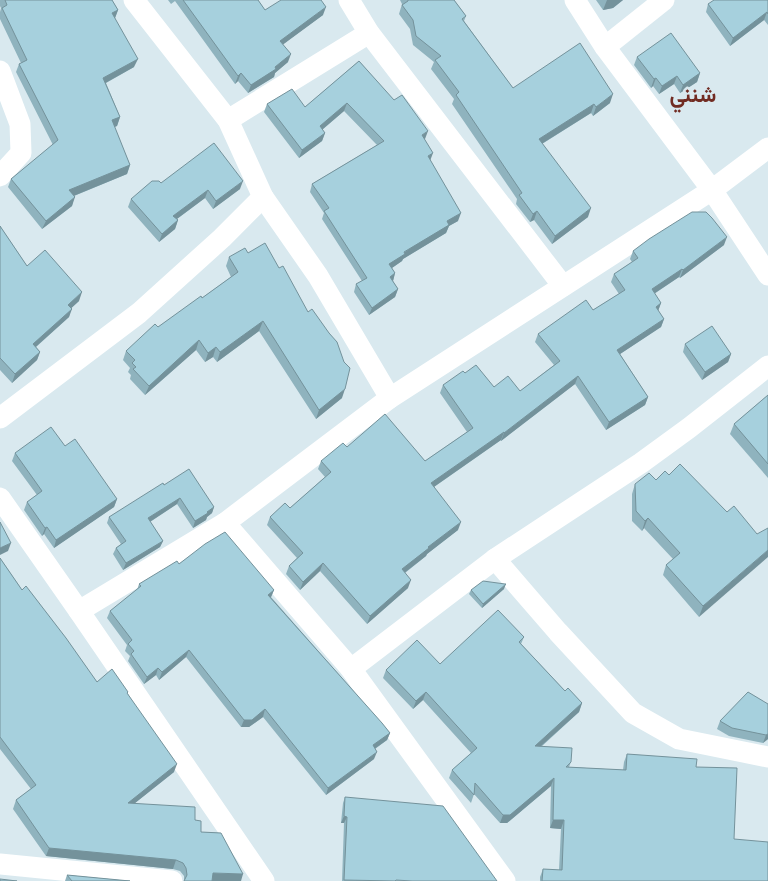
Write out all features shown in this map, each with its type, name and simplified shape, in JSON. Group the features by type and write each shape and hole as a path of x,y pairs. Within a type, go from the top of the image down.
{"street":[{"path":"134,0 228,120 263,197 318,276 390,398"},
{"path":"349,0 369,32 563,286"},
{"path":"575,0 605,47 712,190 768,275"},
{"path":"605,47 664,0"},
{"path":"228,120 369,32"},
{"path":"0,71 20,124 21,153 0,176"},
{"path":"80,611 225,523 390,398 712,190 768,148"},
{"path":"0,418 139,313 222,238 263,197"},
{"path":"352,669 495,559 641,463 768,366"},
{"path":"0,498 80,611 264,881"},
{"path":"225,523 352,669 505,881"},
{"path":"495,559 558,632 633,713 679,739 759,756 768,756"},
{"path":"1,863 172,881"}],"building":[{"path":"5,0 112,0 118,10 112,13 138,59 103,78 120,117 112,120 130,165 69,190 75,197 46,221 11,179 58,140 19,64 27,60 2,8 7,5"},
{"path":"183,0 258,0 265,10 281,0 321,0 326,7 280,41 291,54 275,67 276,69 251,85 241,73 238,76"},
{"path":"408,0 454,0 466,16 462,19 513,88 580,43 613,94 596,107 594,104 539,139 591,208 555,236 537,211 533,214 519,195 522,193 456,95 459,92 435,60 441,56 416,36 413,20 402,5"},
{"path":"714,0 768,0 768,14 767,12 733,38 708,4"},
{"path":"671,33 700,73 683,85 677,76 662,86 637,57"},
{"path":"359,61 394,100 402,95 428,131 422,135 433,153 428,156 461,213 447,221 449,225 404,252 405,254 389,264 395,273 390,277 398,289 372,308 356,284 367,278 324,211 329,208 312,184 384,141 347,103 320,126 325,133 302,150 267,104 292,89 305,107"},
{"path":"214,143 243,181 216,201 208,190 173,216 178,220 162,234 131,199 152,181 159,181 161,183"},
{"path":"692,212 706,212 727,237 683,270 652,289 661,303 656,307 664,319 617,350 648,397 609,422 578,376 504,433 431,483 461,522 402,569 411,580 370,616 323,563 303,582 289,566 303,553 270,517 285,503 290,508 331,472 321,461 343,443 347,447 385,414 425,461 473,428 443,385 463,371 465,373 476,365 494,387 508,376 520,391 560,361 538,334 586,300 593,310 625,290 614,274 638,258 633,251"},
{"path":"0,226 27,266 45,250 82,292 68,305 72,309 33,344 40,352 15,374 0,358"},
{"path":"265,243 279,268 283,266 308,312 312,309 337,342 344,362 350,368 345,389 319,410 263,321 220,352 216,347 208,353 199,340 149,386 133,369 136,367 132,363 135,360 126,351 155,324 158,327 238,272 229,257 245,248 248,253"},
{"path":"712,326 731,354 705,372 685,344"},
{"path":"768,395 768,464 734,424"},
{"path":"51,427 65,446 75,439 117,499 56,540 27,502 42,491 15,453"},
{"path":"680,464 727,512 734,506 757,534 768,528 768,550 703,606 666,565 680,553 648,518 645,521 636,511 635,484 649,473 656,480 665,471 669,475"},
{"path":"189,469 214,507 195,521 180,498 148,518 163,541 126,563 116,548 126,541 109,517"},
{"path":"0,522 11,543 0,548"},
{"path":"225,532 274,590 268,595 390,733 373,745 377,752 328,788 265,709 252,720 244,720 189,650 162,672 158,668 147,677 131,654 134,651 128,644 132,640 110,611 141,586 139,584 177,561 179,564 205,544"},
{"path":"0,558 22,590 26,586 97,682 112,669 177,764 128,803 195,807 195,820 201,821 201,832 221,833 243,874 213,873 212,881 184,881 187,875 186,868 183,863 176,860 49,848 16,800 36,785 0,737"},
{"path":"483,581 506,584 483,604 471,590"},
{"path":"498,610 524,637 519,642 565,691 568,688 582,703 535,746 572,748 571,762 566,767 626,770 627,754 697,759 696,767 737,768 734,839 768,842 768,881 542,881 543,869 562,870 564,820 553,820 554,778 510,815 503,815 475,783 474,795 452,770 477,748 426,692 416,701 386,670 417,640 440,664"},
{"path":"748,692 768,704 768,734 766,735 732,728 720,721"},
{"path":"345,797 443,806 497,881 344,880 347,817 344,816"},
{"path":"67,875 130,881 72,881"},
{"path":"0,879 17,881 0,881"}],"district":[{"name":"شنني","path":"693,94"}]}
